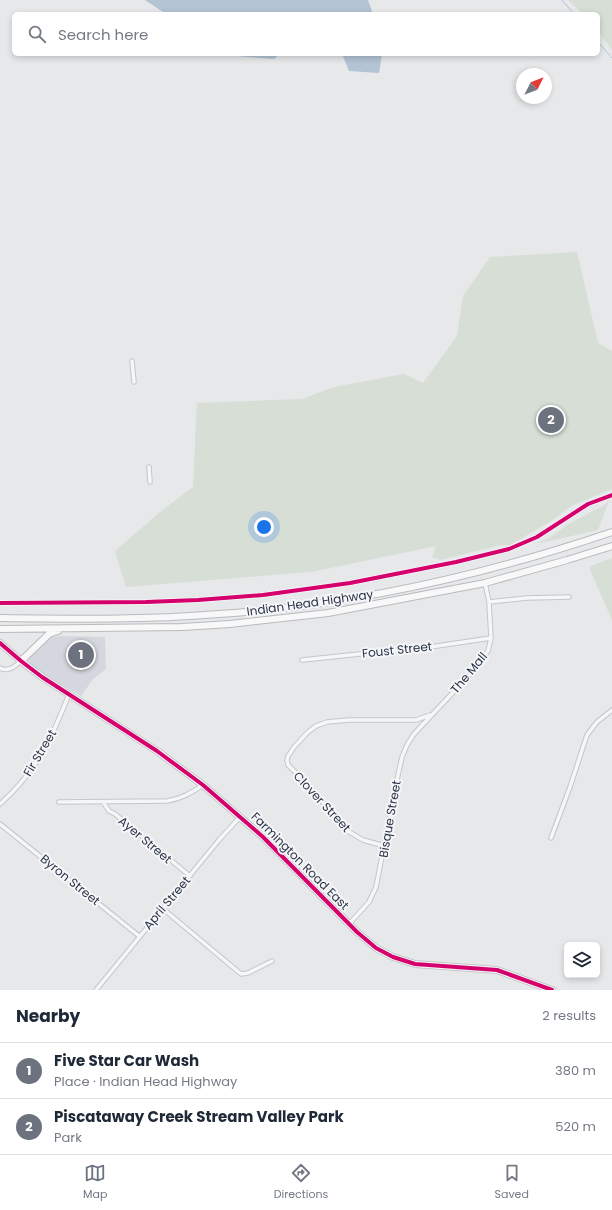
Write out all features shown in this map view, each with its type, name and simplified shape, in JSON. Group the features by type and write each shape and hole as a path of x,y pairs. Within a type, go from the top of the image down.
{"highway":[{"name":"Indian Head Highway","path":"0,618 167,618 315,604 413,587 554,551 612,532"},
{"name":"Indian Head Highway","path":"0,629 182,627 244,623 328,613 485,583 612,546"},
{"path":"21,661 52,632 83,628"}],"main road":[{"name":"Farmington Road East","path":"0,643 21,661 157,751 203,785 262,837 376,948 388,955 414,964 497,970 552,990"}],"street":[{"path":"132,361 134,382"},
{"path":"149,467 150,482"},
{"path":"0,603 146,602 198,600 263,595 350,583 456,562 509,549 537,537 588,504 612,494"},
{"name":"The Mall","path":"433,714 482,661 488,652 491,638 489,602 485,583"},
{"path":"489,602 527,598 569,597"},
{"name":"Foust Street","path":"302,660 437,646 491,638"},
{"path":"0,668 9,670 21,661"},
{"name":"Fir Street","path":"0,804 12,793 36,765 54,731 69,694"},
{"path":"551,838 588,734 596,722 612,710"},
{"name":"Clover Street","path":"385,846 362,840 344,828 310,787 290,768 287,760 291,751 298,742 308,732 321,724 333,721 349,720 416,720 433,714"},
{"name":"Bisque Street","path":"350,924 372,897 378,882 402,756 414,734 433,714"},
{"path":"59,802 158,802 177,800 203,785"},
{"name":"Ayer Street","path":"103,802 109,811 115,814 190,876"},
{"name":"April Street","path":"96,990 162,908 240,817"},
{"name":"Byron Street","path":"0,824 139,936"},
{"path":"162,908 242,974 248,973 272,961"}],"shaded area":[{"path":"568,0 612,0 612,50 600,34 600,12 581,12"},
{"path":"577,252 598,343 612,351 612,489 573,505 548,523 510,545 501,545 440,560 432,557 436,546 311,572 126,587 115,551 160,512 193,487 197,403 302,399 334,387 404,374 423,383 457,336 463,296 490,257"},
{"path":"608,501 598,530 536,544 552,536 570,523 605,505"},
{"path":"612,558 612,620 589,567"},
{"path":"59,636 105,637 106,669 93,679 81,696 52,679 28,662 31,656 49,638"}],"water":[{"path":"145,0 368,0 372,12 163,12"},
{"path":"236,56 278,56 274,59"},
{"path":"343,56 382,56 379,73 349,71"}],"waterway":[{"path":"562,0 572,12"},
{"path":"600,44 612,58"}],"cycle path":[{"path":"0,603 146,602 198,600 263,595 350,583 456,562 509,549 537,537 588,504 612,495"},
{"path":"0,643 42,677 157,751 203,785 263,837 357,932 376,948 393,957 415,964 497,970 552,990"}],"place":[{"name":"Piscataway Creek Stream Valley Park","path":"551,420"},
{"name":"Five Star Car Wash","path":"81,655"}]}
